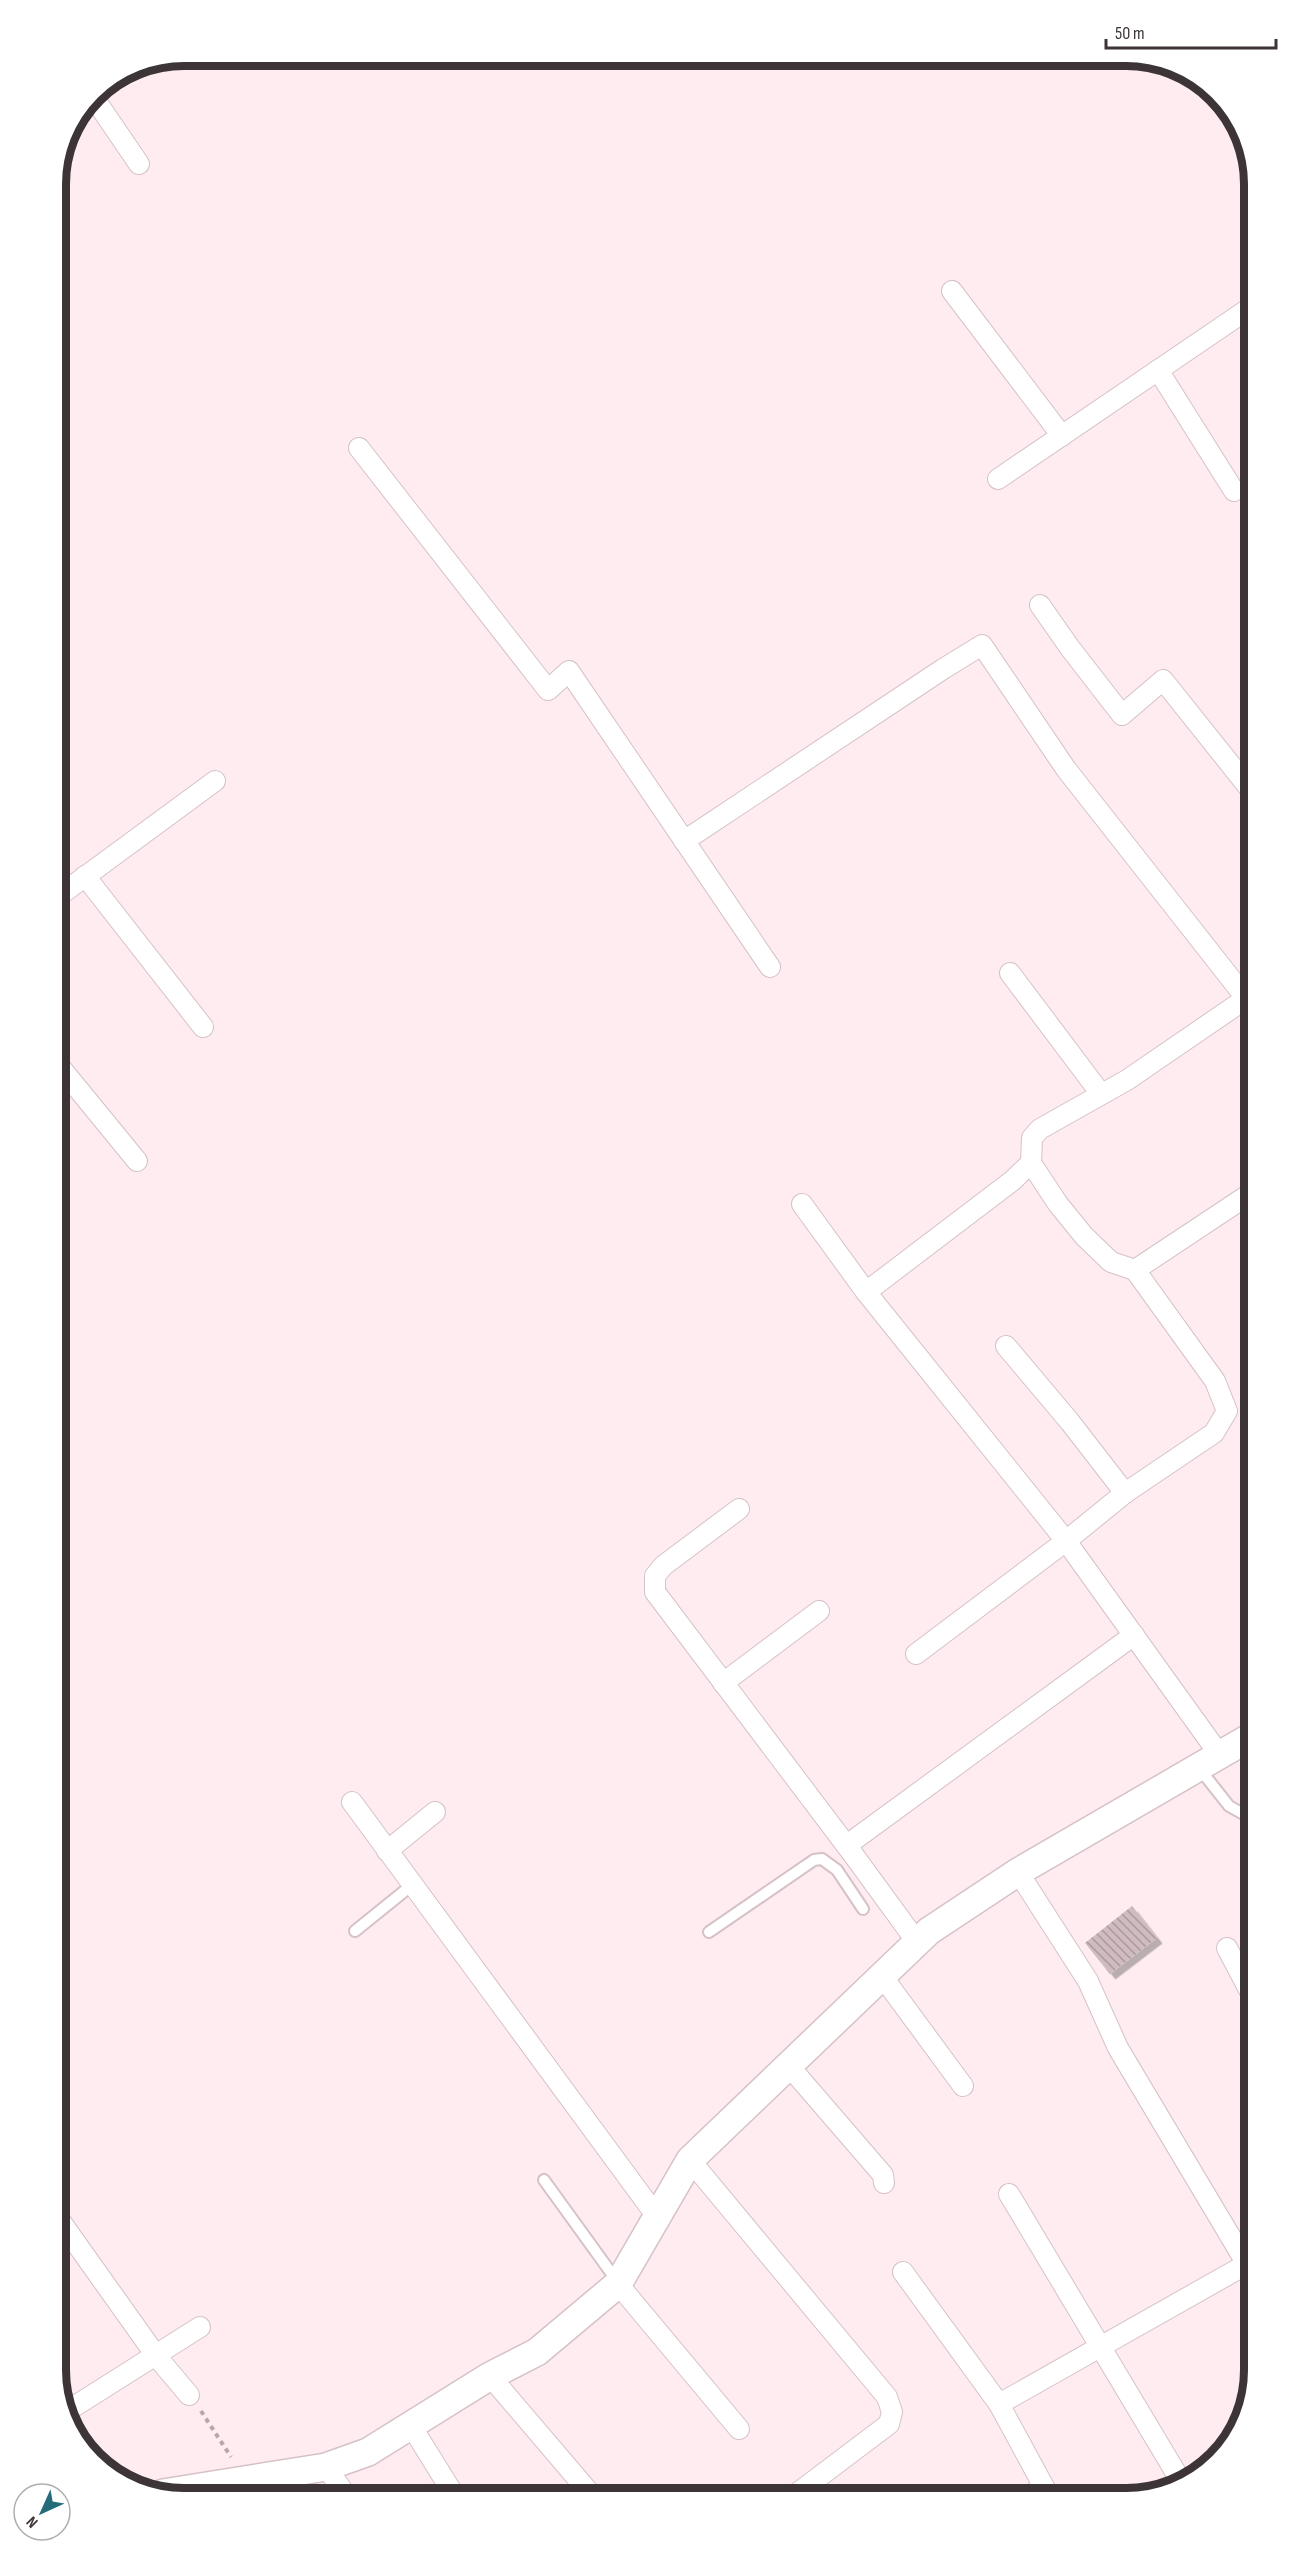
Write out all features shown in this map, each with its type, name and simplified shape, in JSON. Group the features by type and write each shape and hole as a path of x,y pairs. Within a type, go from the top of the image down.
{"street":[{"path":"98,103 138,164"},
{"path":"952,291 1062,436"},
{"path":"998,479 1244,312"},
{"path":"1158,370 1234,491"},
{"path":"359,448 548,690 569,671 770,967"},
{"path":"1040,605 1122,715 1163,680 1244,778"},
{"path":"684,841 982,645 1066,769 1244,989"},
{"path":"66,890 215,781"},
{"path":"85,876 203,1027"},
{"path":"1010,973 1101,1094"},
{"path":"916,1654 1066,1541 1125,1493 1214,1433 1227,1411 1215,1381 1135,1270 1111,1262 1084,1236 1058,1204 1031,1163 1032,1138 1040,1129 1127,1080 1244,1000"},
{"path":"66,1074 137,1161"},
{"path":"866,1292 977,1209 1031,1163"},
{"path":"1135,1270 1244,1198"},
{"path":"802,1204 866,1292 1066,1541 1134,1635 1209,1760"},
{"path":"1006,1346 1125,1493"},
{"path":"739,1509 663,1566 655,1576 655,1592 917,1942"},
{"path":"723,1683 819,1611"},
{"path":"851,1851 1134,1635"},
{"path":"229,2487 326,2467 369,2452 410,2424 490,2376 537,2352 618,2284 690,2160 929,1931 1018,1872 1244,1741"},
{"path":"352,1802 658,2218"},
{"path":"387,1851 435,1812"},
{"path":"1018,1872 1088,1981 1119,2048 1244,2254"},
{"path":"1227,1948 1244,1980"},
{"path":"882,1976 963,2086"},
{"path":"789,2066 883,2175 884,2183"},
{"path":"690,2160 887,2397 892,2412 889,2424 804,2488"},
{"path":"1010,2194 1178,2476"},
{"path":"66,2229 157,2357 189,2395"},
{"path":"999,2404 1244,2271"},
{"path":"903,2272 999,2404 1044,2488"},
{"path":"618,2284 739,2429"},
{"path":"72,2408 157,2357 200,2327"},
{"path":"490,2376 585,2488"},
{"path":"410,2424 450,2488"},
{"path":"326,2467 341,2488"}],"lane":[{"path":"1209,1760 1229,1806 1244,1814"},
{"path":"837,1870 851,1851"},
{"path":"709,1932 814,1860 822,1859 837,1870 863,1909"},
{"path":"355,1931 412,1885"},
{"path":"544,2180 618,2284"}],"path":[{"path":"189,2395 217,2433 229,2487"}],"building":[{"path":"1132,1906 1157,1938 1110,1974 1085,1943"}]}
